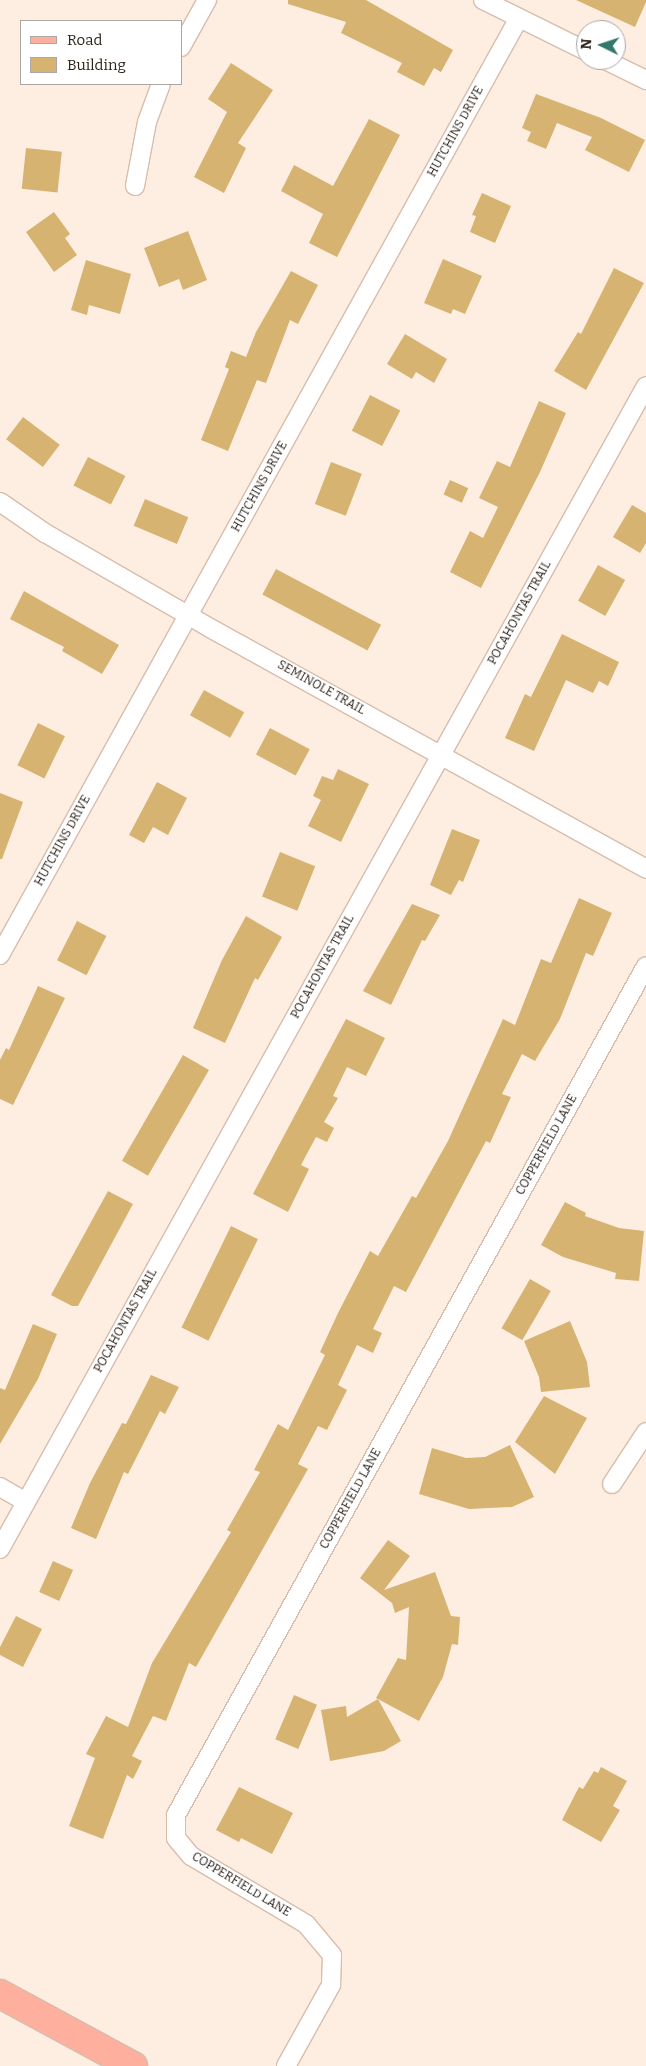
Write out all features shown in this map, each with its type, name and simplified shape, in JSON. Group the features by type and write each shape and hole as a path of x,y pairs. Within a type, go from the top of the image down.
{"main road":[{"path":"0,1994 133,2066"}],"street":[{"path":"182,45 207,0"},
{"path":"483,0 576,46"},
{"name":"HUTCHINS DRIVE","path":"0,955 519,18"},
{"path":"626,70 646,80"},
{"path":"135,186 147,122 161,85"},
{"name":"POCAHONTAS TRAIL","path":"0,1549 646,386"},
{"name":"SEMINOLE TRAIL","path":"0,502 45,533 189,615 646,869"},
{"name":"COPPERFIELD LANE","path":"286,2066 331,1982 332,1955 306,1924 191,1856 176,1838 176,1815 646,966"},
{"path":"612,1484 646,1432"},
{"path":"0,1487 26,1502"}],"building":[{"path":"288,0 366,0 453,50 441,72 434,68 424,86 397,72 402,63 341,33 346,22 288,4"},
{"path":"576,0 646,0 635,27 626,23 626,20 620,20"},
{"path":"231,63 273,90 238,143 246,148 224,193 194,177 227,112 208,99"},
{"path":"536,94 601,118 645,140 629,172 585,150 592,137 557,123 546,149 527,141 531,132 522,128"},
{"path":"369,119 400,135 337,257 309,243 323,214 281,191 294,165 333,186"},
{"path":"26,148 62,152 58,193 22,189"},
{"path":"482,193 511,206 495,243 470,232 476,216 472,215"},
{"path":"54,212 70,234 65,238 77,255 54,272 26,232"},
{"path":"188,231 207,280 183,290 179,279 159,287 144,248"},
{"path":"443,259 482,276 465,314 453,309 451,314 424,303"},
{"path":"86,260 131,274 120,314 89,305 87,315 71,310"},
{"path":"614,268 644,283 586,390 554,371 578,332 581,334"},
{"path":"291,271 318,285 298,324 290,320 266,383 257,380 228,451 201,440 229,369 225,367 231,351 246,357 256,332"},
{"path":"405,334 447,359 434,383 416,372 412,379 387,364"},
{"path":"370,395 400,410 382,446 352,431"},
{"path":"539,401 566,413 540,472 481,588 450,572 470,531 483,538 498,507 479,498 497,461 510,467"},
{"path":"23,417 60,445 43,467 6,439"},
{"path":"88,457 125,476 111,505 73,486"},
{"path":"331,462 362,474 346,516 315,504"},
{"path":"450,480 468,488 462,503 443,495"},
{"path":"145,499 188,517 177,544 134,526"},
{"path":"632,505 646,513 646,543 640,553 613,537"},
{"path":"598,565 625,580 605,616 578,601"},
{"path":"276,569 381,625 367,650 262,595"},
{"path":"24,591 119,645 102,674 62,651 64,647 10,619"},
{"path":"562,634 619,662 608,686 599,681 593,693 566,680 534,751 505,738 525,694 531,697"},
{"path":"204,690 244,712 230,738 190,715"},
{"path":"38,723 65,736 44,778 17,765"},
{"path":"270,728 310,749 296,776 256,754"},
{"path":"338,769 369,784 341,842 308,826 321,800 313,796 322,776 333,780"},
{"path":"157,782 187,798 168,835 153,827 144,843 129,835"},
{"path":"0,793 23,802 2,859 0,859"},
{"path":"452,829 480,840 463,882 459,880 451,895 430,885"},
{"path":"280,852 315,866 297,911 262,897"},
{"path":"579,898 612,913 593,956 586,953 560,1019 535,1061 522,1054 502,1094 511,1097 490,1143 486,1141 406,1292 394,1286 373,1329 382,1333 373,1353 357,1345 338,1385 347,1390 327,1430 318,1426 298,1464 308,1469 196,1667 189,1663 166,1721 153,1716 132,1756 142,1761 133,1779 127,1775 103,1839 69,1826 95,1758 86,1754 106,1716 128,1727 152,1663 231,1532 227,1530 260,1472 254,1470 278,1424 288,1430 325,1355 320,1352 370,1251 378,1256 412,1196 416,1198 448,1141 503,1019 515,1025 541,959 551,963"},
{"path":"412,904 440,915 425,941 422,940 391,1005 363,991"},
{"path":"246,916 282,937 258,980 255,978 225,1043 193,1028 222,960"},
{"path":"77,921 106,936 86,975 57,960"},
{"path":"38,986 65,998 13,1105 0,1099 0,1060 6,1048 9,1050"},
{"path":"346,1019 385,1038 366,1076 347,1067 333,1096 338,1098 324,1122 334,1128 327,1142 316,1137 301,1165 309,1169 288,1212 253,1194"},
{"path":"183,1055 209,1070 148,1176 122,1161"},
{"path":"108,1191 133,1204 78,1306 72,1306 51,1295"},
{"path":"565,1202 586,1213 585,1216 619,1228 644,1231 639,1281 615,1279 616,1273 563,1257 541,1245"},
{"path":"231,1226 258,1239 208,1341 181,1328"},
{"path":"530,1279 551,1291 522,1340 501,1328"},
{"path":"570,1321 587,1362 590,1387 541,1392 539,1377 524,1341"},
{"path":"33,1324 57,1334 38,1379 0,1444 0,1388 5,1390"},
{"path":"151,1375 179,1387 165,1414 160,1411 128,1474 124,1472 96,1539 71,1528 90,1483 122,1423 126,1424"},
{"path":"544,1396 587,1418 555,1474 515,1442"},
{"path":"510,1445 534,1497 512,1507 469,1509 419,1494 432,1448 466,1458 485,1457"},
{"path":"388,1540 410,1556 384,1590 435,1572 451,1616 460,1617 458,1645 452,1644 443,1677 419,1721 376,1698 398,1658 406,1660 409,1607 395,1613 392,1603 360,1578"},
{"path":"53,1561 73,1570 59,1601 39,1592"},
{"path":"16,1616 42,1629 23,1667 0,1655 0,1647"},
{"path":"294,1695 317,1705 298,1749 275,1739"},
{"path":"378,1699 401,1741 384,1751 330,1761 321,1710 346,1706 347,1717"},
{"path":"601,1767 627,1781 613,1806 620,1810 601,1842 562,1820 579,1787 583,1789 594,1771 598,1773"},
{"path":"239,1787 293,1813 272,1854 241,1838 239,1842 216,1830"}]}
